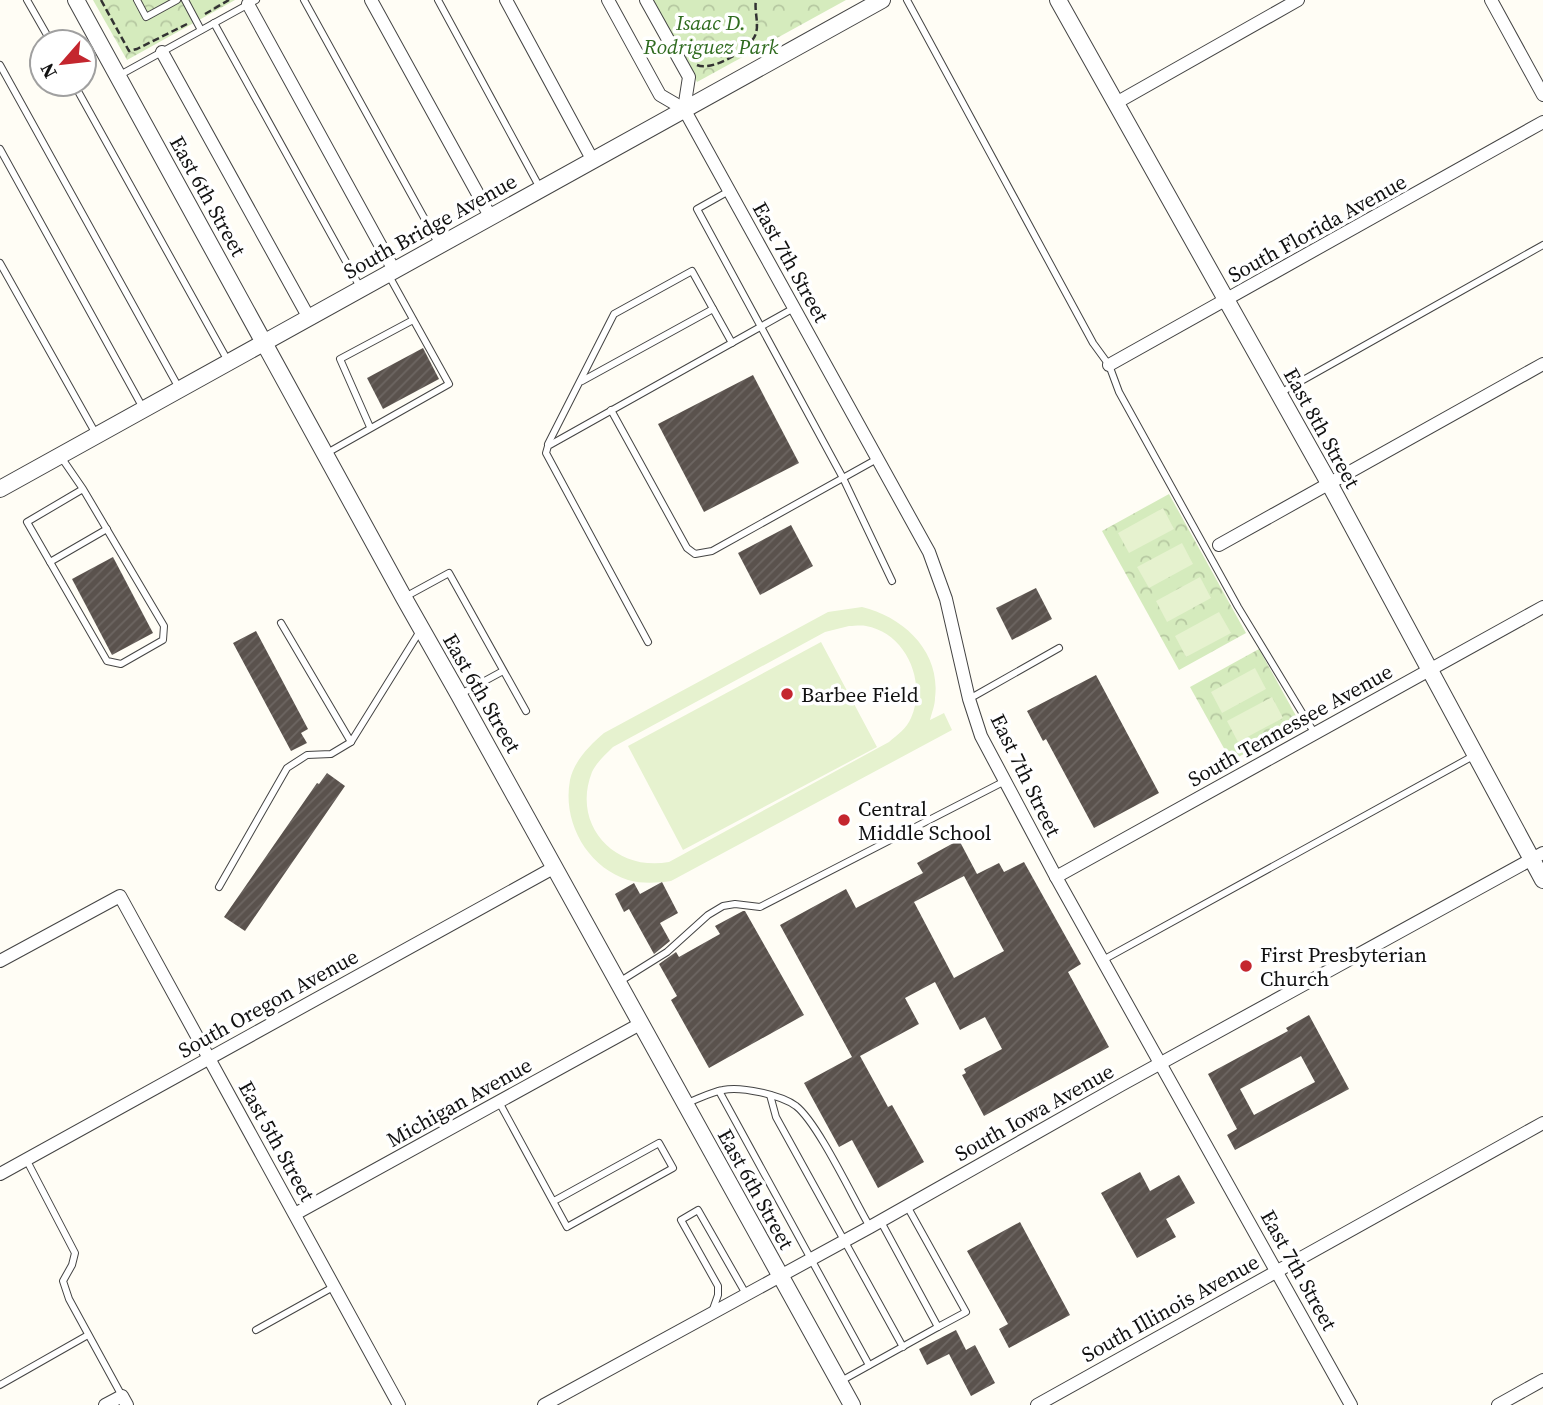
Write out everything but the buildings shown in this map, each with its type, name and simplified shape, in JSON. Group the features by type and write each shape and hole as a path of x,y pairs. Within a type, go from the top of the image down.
{"street":[{"name":"East 6th Street","path":"76,0 421,629 852,1405"},
{"path":"371,0 490,216"},
{"path":"506,0 592,159"},
{"name":"East 7th Street","path":"608,0 660,95 684,109 929,552 946,599 969,699 981,736 1056,877 1351,1405"},
{"path":"646,0 689,77 684,109"},
{"name":"South Bridge Avenue","path":"0,489 882,0"},
{"name":"East 8th Street","path":"1058,0 1329,483 1475,755 1537,857 1543,880"},
{"path":"1116,103 1298,0"},
{"path":"1491,0 1543,95"},
{"path":"252,2 391,272"},
{"path":"162,52 309,318"},
{"name":"South Florida Avenue","path":"1109,365 1543,122"},
{"path":"1219,545 1543,364"},
{"name":"South Tennessee Avenue","path":"1056,877 1543,607"},
{"name":"South Iowa Avenue","path":"544,1405 1537,857"},
{"name":"South Oregon Avenue","path":"0,1174 555,867"},
{"name":"East 5th Street","path":"0,961 120,896 399,1405"},
{"name":"Michigan Avenue","path":"295,1214 640,1024"},
{"name":"South Illinois Avenue","path":"1037,1405 1543,1123"},
{"path":"1498,1405 1543,1380"},
{"path":"105,1405 124,1401"}],"lane":[{"path":"27,0 43,28"},
{"path":"137,0 146,17 177,0"},
{"path":"185,0 201,30"},
{"path":"304,0 439,245"},
{"path":"438,0 540,188"},
{"path":"907,0 1093,343 1109,365 1119,392 1238,607 1315,734"},
{"path":"118,76 252,2"},
{"path":"214,23 361,289"},
{"path":"0,65 180,389"},
{"path":"82,98 229,363"},
{"path":"0,149 144,409"},
{"path":"729,191 697,209 843,478 892,581"},
{"path":"1278,394 1543,245"},
{"path":"0,262 97,435"},
{"path":"648,642 546,453 614,314 692,271 732,343"},
{"path":"326,454 449,384 413,320 391,272"},
{"path":"548,446 794,308"},
{"path":"580,382 713,309"},
{"path":"370,427 340,359 413,320"},
{"path":"611,410 687,548 695,554 712,551 878,459"},
{"path":"60,455 83,489 164,626 163,640 121,664 107,662 27,522 83,489"},
{"path":"50,562 107,529"},
{"path":"404,598 449,573 526,711"},
{"path":"281,623 351,741"},
{"path":"219,887 288,768 307,755 331,754 351,741 421,629"},
{"path":"969,699 1059,648"},
{"path":"460,695 503,671"},
{"path":"1103,960 1475,755"},
{"path":"618,983 667,952 708,915 723,906 735,904 760,907 1005,781"},
{"path":"685,1104 719,1091 744,1089 796,1106 813,1126 938,1327"},
{"path":"719,1091 870,1365"},
{"path":"769,1095 776,1117 903,1347"},
{"path":"499,1102 567,1227 673,1168 659,1143 554,1201"},
{"path":"26,1159 75,1253 72,1265 63,1280 69,1299 124,1401"},
{"path":"839,1382 965,1312 906,1206"},
{"path":"712,1312 718,1286 681,1220 698,1210 746,1294"},
{"path":"256,1330 335,1286"},
{"path":"0,1385 88,1335"}],"path":[{"path":"101,0 129,51 182,26"},
{"path":"204,14 229,0"},
{"path":"692,60 702,68 716,65 747,46 756,33 756,0"}],"green space":[{"path":"93,0 235,0 127,60"},
{"name":"Isaac D. Rodriguez Park","path":"651,0 846,0 697,82"},
{"path":"1169,494 1246,633 1179,670 1102,531"},
{"path":"1163,508 1174,529 1129,553 1118,533"},
{"path":"1182,543 1193,564 1149,588 1137,567"},
{"path":"1200,577 1211,598 1167,622 1156,601"},
{"path":"862,607 892,619 905,628 926,652 932,666 935,698 930,720 944,713 952,730 671,881 650,883 628,880 601,865 581,841 570,812 570,780 575,766 588,748 604,733 828,612","holes":["851,626 880,630 892,638 902,649 914,675 915,704 909,722 889,742 669,862 631,860 602,841 588,810 587,791 594,768 613,747 825,632"]},
{"path":"1219,612 1231,633 1186,657 1175,636"},
{"name":"Barbee Field","path":"821,642 877,747 683,850 628,746"},
{"path":"1259,649 1300,723 1231,761 1190,687"},
{"path":"1255,668 1266,689 1222,713 1211,692"},
{"path":"1272,697 1283,718 1238,742 1227,721"}],"place":[{"name":"Barbee Field","path":"787,694"},
{"name":"Central Middle School","path":"844,820"},
{"name":"First Presbyterian Church","path":"1246,966"}]}
